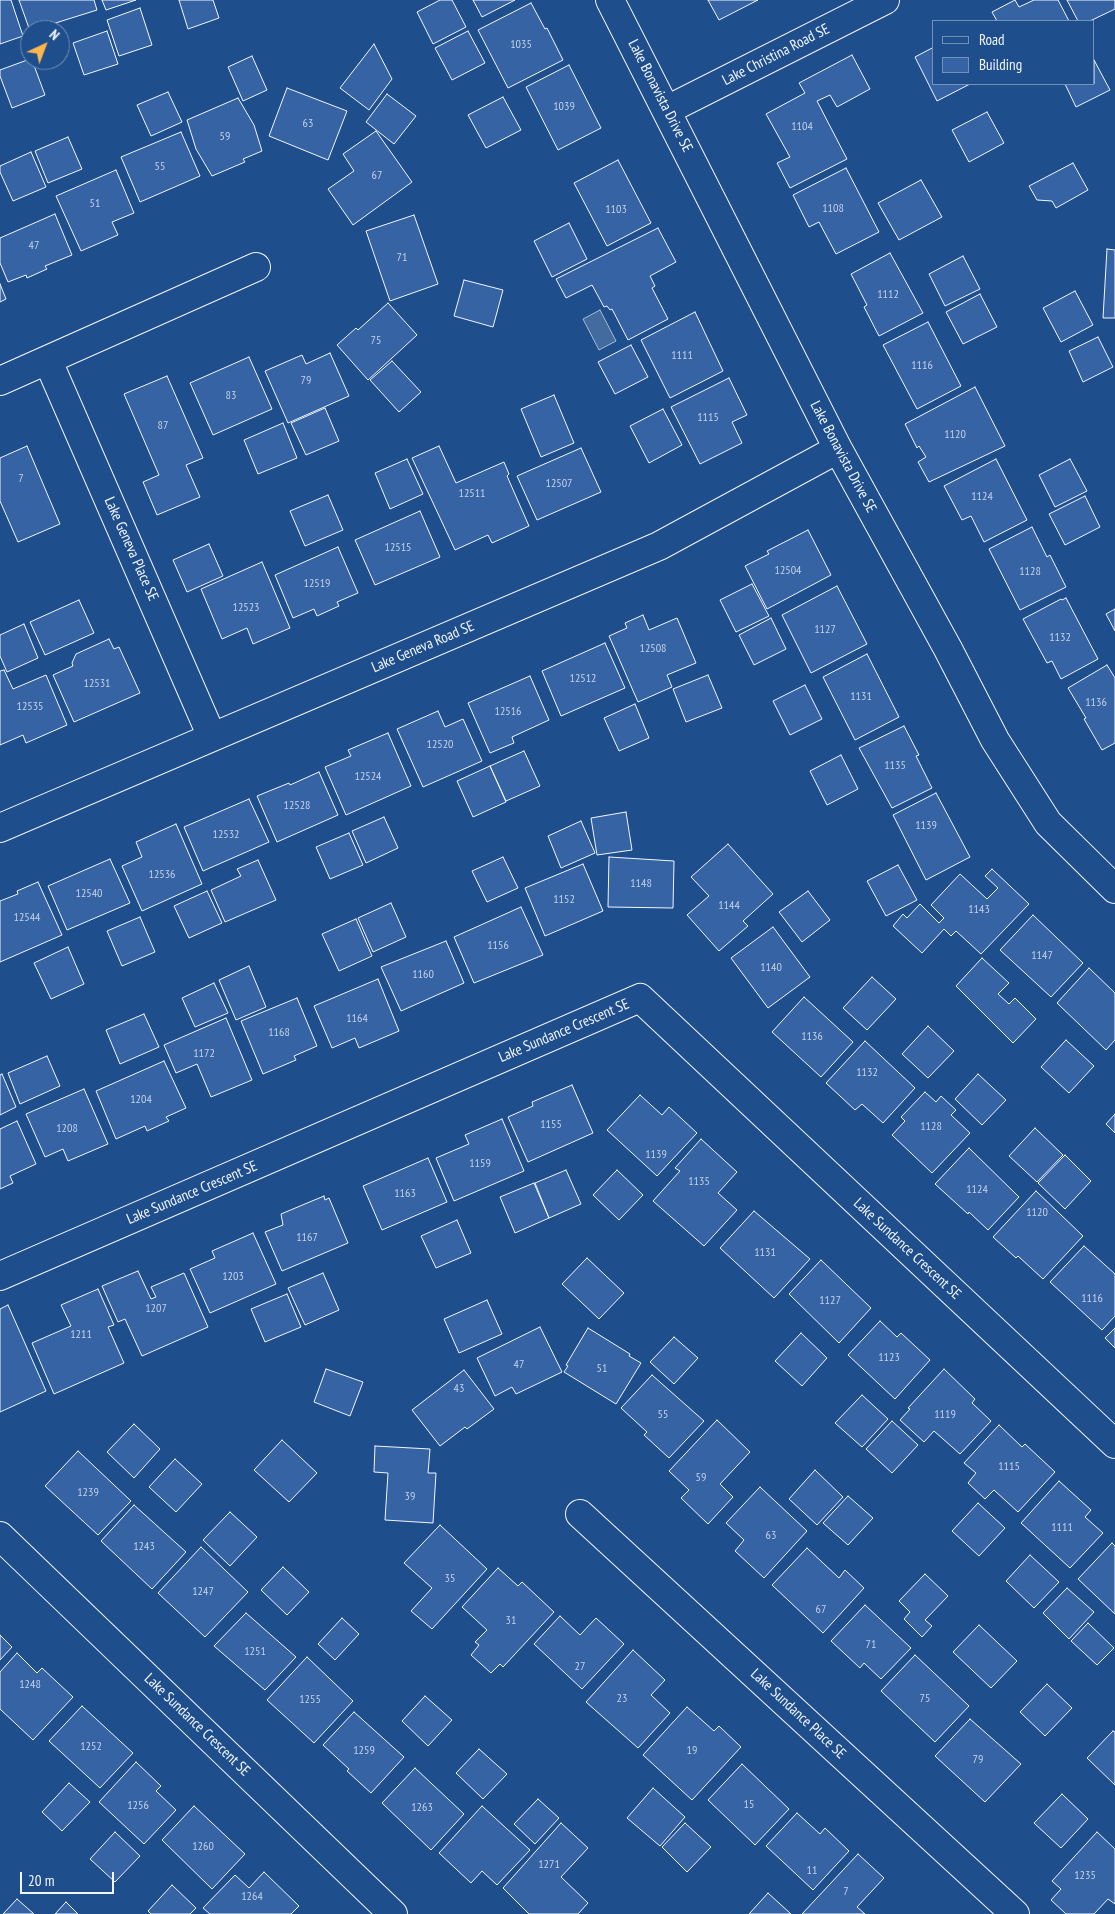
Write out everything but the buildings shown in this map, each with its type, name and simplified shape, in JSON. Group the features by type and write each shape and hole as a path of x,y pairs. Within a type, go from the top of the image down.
{"street":[{"name":"Lake Bonavista Drive SE","path":"610,0 838,449 1000,748 1048,824 1115,889"},
{"name":"Lake Christina Road SE","path":"667,110 885,0"},
{"path":"0,381 256,267"},
{"name":"Lake Geneva Place SE","path":"48,361 212,737"},
{"name":"Lake Geneva Road SE","path":"0,828 659,546 838,449"},
{"name":"Lake Sundance Crescent SE","path":"0,1276 640,998 1115,1444"},
{"name":"Lake Sundance Place SE","path":"580,1514 1015,1914"},
{"name":"Lake Sundance Crescent SE","path":"0,1536 393,1914"}],"water":[{"path":"600,310 616,341 599,350 583,319"}]}
